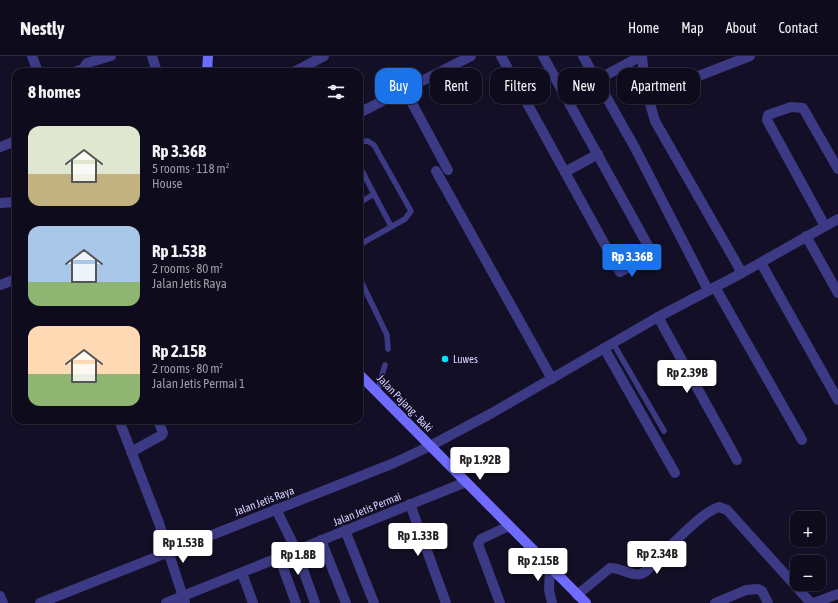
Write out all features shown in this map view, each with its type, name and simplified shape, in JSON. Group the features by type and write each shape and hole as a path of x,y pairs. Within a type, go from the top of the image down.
{"main road":[{"path":"207,68 208,56"},
{"name":"Jalan Pajang - Baki","path":"363,378 586,603"}],"street":[{"path":"32,56 36,68"},
{"path":"83,68 87,63 111,56"},
{"path":"152,56 155,68"},
{"path":"302,68 324,56"},
{"path":"422,81 471,56"},
{"path":"501,56 620,272 651,252 543,56"},
{"path":"583,56 590,68"},
{"path":"609,73 641,56 643,68"},
{"path":"700,75 750,56"},
{"path":"609,102 711,289 802,440"},
{"path":"363,111 377,104"},
{"path":"413,104 448,170"},
{"path":"649,104 651,112 661,132 742,273"},
{"path":"825,226 767,120 768,115 791,107 803,108 838,169"},
{"path":"0,147 12,142"},
{"path":"564,172 598,154"},
{"path":"436,171 552,379"},
{"path":"0,203 12,202"},
{"name":"Jalan Jetis Raya","path":"40,603 394,463 430,446 552,379 658,317 742,273 838,219"},
{"path":"806,236 838,293"},
{"path":"761,262 838,400"},
{"path":"0,285 12,280"},
{"path":"658,317 737,460"},
{"path":"604,348 675,472"},
{"path":"120,424 153,507 184,600"},
{"path":"131,452 162,436 163,433 160,424"},
{"name":"Jalan Jetis Permai","path":"166,603 184,600 279,557 466,482"},
{"path":"410,504 446,603"},
{"path":"578,595 610,568 633,574 644,573 710,510 719,507 727,510 812,603 838,594"},
{"path":"276,509 296,550 315,603"},
{"path":"500,603 478,544 481,539 509,526"},
{"path":"345,530 374,603"},
{"path":"321,540 346,603"},
{"path":"279,557 296,603"},
{"path":"550,568 549,590 552,603"},
{"path":"242,573 253,603"},
{"path":"715,603 753,588 762,591 768,603"},
{"path":"0,596 3,603"}],"lane":[{"path":"363,142 368,141 374,145 410,207 410,213 405,219 363,243"},
{"path":"363,173 392,226"},
{"path":"363,201 374,194"},
{"path":"363,285 387,335 388,350"},
{"path":"613,343 664,432"},
{"path":"377,392 385,365"}],"place":[{"name":"Luwes","path":"445,359"}]}
